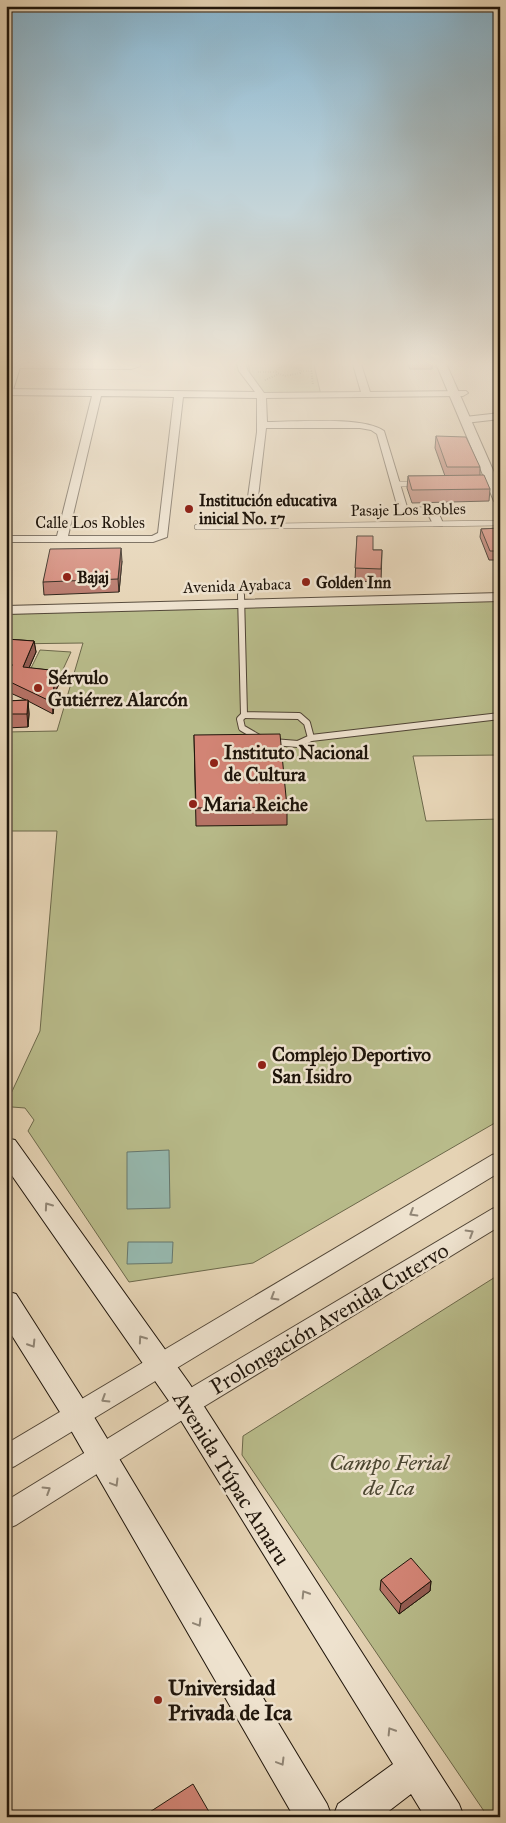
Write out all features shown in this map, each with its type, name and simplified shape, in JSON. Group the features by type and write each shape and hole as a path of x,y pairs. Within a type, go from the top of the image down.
{"main road":[{"name":"Avenida Túpac Amaru","path":"6,1147 161,1364 446,1817"},
{"path":"6,1302 78,1416 100,1457 314,1817"},
{"path":"351,1817 415,1769"}],"street":[{"path":"62,538 84,446"},
{"name":"Calle Los Robles","path":"6,539 153,539 163,535 173,446"},
{"path":"253,497 259,446"},
{"path":"385,446 404,511 434,512 438,524"},
{"path":"479,446 500,501"},
{"name":"Avenida Ayabaca","path":"6,602 498,595"},
{"name":"Avenida Ayabaca","path":"6,610 242,599"},
{"path":"6,1458 500,1161"},
{"name":"Prolongación Avenida Cutervo","path":"6,1516 186,1404 500,1215"}],"lane":[{"path":"395,484 424,484"},
{"name":"Pasaje Los Robles","path":"197,527 500,523"},
{"path":"242,599 244,715 240,719 242,728 256,737 284,744 297,745 307,743 312,738 500,716"},
{"path":"244,715 299,716 306,719 309,724 312,738"}],"green space":[{"name":"Complejo Deportivo San Isidro","path":"500,599 500,755 413,756 426,821 500,819 500,1120 253,1263 129,1282 28,1131 34,1120 25,1108 12,1107 8,1100 40,1031 57,831 6,831 6,732 57,731 83,643 6,644 6,613"},
{"path":"40,650 71,652 59,678 27,676"},
{"name":"Campo Ferial de Ica","path":"500,1274 500,1817 488,1817 242,1455 243,1436"}],"water":[{"path":"169,1150 170,1208 127,1209 127,1152"},
{"path":"128,1242 173,1242 172,1263 127,1264"}],"building":[{"path":"440,446 470,446 480,467 447,467"},
{"path":"484,475 490,489 412,490 408,476"},
{"path":"500,528 500,551 490,551 481,529"},
{"path":"357,536 373,536 373,550 382,550 381,569 355,568"},
{"path":"121,548 118,579 43,582 50,549"},
{"path":"6,639 34,641 23,667 59,671 55,678 52,702 6,680 6,668 13,665 6,664"},
{"path":"28,700 27,714 6,714 6,701"},
{"path":"280,734 287,807 196,808 194,735"},
{"path":"411,1558 431,1581 401,1604 381,1580"},
{"path":"193,1784 212,1817 142,1817"}],"place":[{"name":"Institución educativa inicial No. 17","path":"189,509"},
{"name":"Bajaj","path":"67,577"},
{"name":"Golden Inn","path":"306,582"},
{"name":"Sérvulo Gutiérrez Alarcón","path":"38,688"},
{"name":"Instituto Nacional de Cultura","path":"214,763"},
{"name":"Maria Reiche","path":"193,804"},
{"name":"Complejo Deportivo San Isidro","path":"262,1065"},
{"name":"Universidad Privada de Ica","path":"158,1700"}]}
